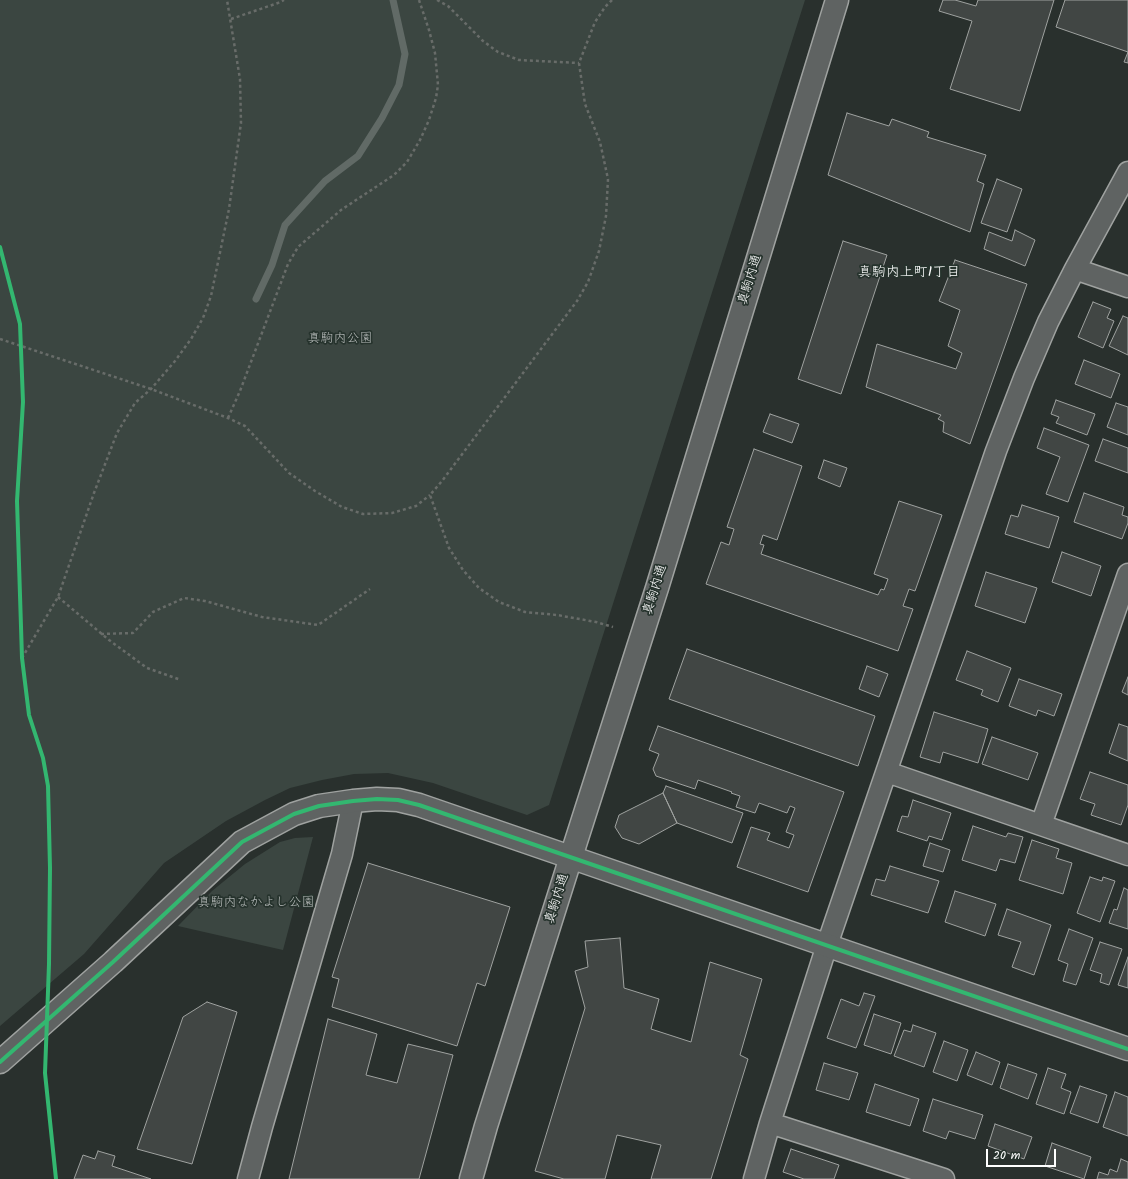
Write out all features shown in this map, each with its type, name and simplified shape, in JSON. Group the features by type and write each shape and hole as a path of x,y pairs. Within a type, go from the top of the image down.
{"main road":[{"name":"真駒内通","path":"471,1179 571,856 657,588 837,0"},
{"path":"0,1062 113,962 242,842 294,814 319,806 377,799 398,800 419,805 571,856 1128,1050"}],"street":[{"path":"754,1179 770,1123 827,945 996,451 1024,378 1048,322 1128,172"},
{"path":"1075,269 1128,287"},
{"path":"1041,825 1128,574"},
{"path":"887,772 1128,855"},
{"path":"248,1179 342,854 353,801"},
{"path":"770,1123 922,1175 944,1179"}],"path":[{"path":"22,658 58,598 94,493 117,433 135,403 151,389 175,361 191,339 203,318 211,296 229,209 241,123 240,79 227,0"},
{"path":"231,19 284,0"},
{"path":"228,418 240,391 288,264 298,247 341,210 394,175 407,162 420,140 432,113 438,85 435,53 430,30 419,0"},
{"path":"437,0 448,6 482,41 498,52 519,60 579,63"},
{"path":"0,339 151,389 228,418 245,426 289,473 342,507 363,514 392,513 416,506 430,495 442,481 577,301 588,282 596,258 606,216 608,179 600,142 586,104 579,63 595,22 605,7 612,0"},
{"path":"21,339 21,355"},
{"path":"430,495 449,548 463,570 479,588 499,602 525,612 573,618 613,627"},
{"path":"101,634 133,633 153,612 184,598 205,600 262,617 318,625 370,589"},
{"path":"58,598 101,634 147,668 181,680"},
{"path":"22,650 23,665"}],"green space":[{"name":"真駒内公園","path":"0,0 805,0 549,805 527,815 433,783 388,773 354,774 290,788 226,821 164,863 84,954 0,1026"},
{"name":"真駒内なかよし公園","path":"313,837 283,950 178,926 212,891 245,864 280,842 295,838"}],"building":[{"path":"943,0 955,0 976,6 978,0 1054,0 1020,111 950,89 972,21 939,11"},
{"path":"1065,0 1128,0 1128,52 1056,27"},
{"path":"1128,52 1128,63 1124,62"},
{"path":"847,113 889,126 892,119 929,132 927,137 986,155 977,181 984,184 970,232 828,175"},
{"path":"997,179 1022,189 1007,232 981,223"},
{"path":"1015,230 1035,240 1025,266 984,249 989,232 1012,241"},
{"path":"843,241 887,255 841,394 798,379"},
{"path":"955,260 1027,284 970,444 943,432 944,422 938,419 941,415 866,387 877,344 956,369 962,353 948,346 960,310 939,301"},
{"path":"1093,302 1111,309 1107,318 1114,321 1103,348 1078,337"},
{"path":"1123,316 1128,318 1128,355 1109,346"},
{"path":"1084,360 1120,374 1111,398 1075,384"},
{"path":"1056,400 1095,414 1087,435 1056,423 1059,417 1051,414"},
{"path":"1116,403 1128,407 1128,435 1107,427"},
{"path":"770,414 799,424 792,443 763,432"},
{"path":"1044,428 1089,445 1068,502 1046,494 1060,457 1037,448"},
{"path":"1103,439 1128,448 1128,473 1095,461"},
{"path":"754,449 802,466 777,540 763,535 760,544 764,545 761,554 878,595 881,589 884,590 888,579 874,574 899,501 942,515 915,591 909,589 903,606 913,609 898,651 706,584 721,542 729,545 734,529 727,527"},
{"path":"824,460 847,468 840,487 818,478"},
{"path":"1084,493 1124,507 1122,515 1128,517 1128,523 1122,539 1074,522"},
{"path":"1022,505 1059,517 1049,548 1005,534 1011,515 1018,517"},
{"path":"1062,552 1101,566 1091,596 1052,582"},
{"path":"986,572 1037,588 1025,623 975,606"},
{"path":"687,649 875,716 858,766 669,699"},
{"path":"967,651 1011,668 998,702 981,695 983,690 956,680"},
{"path":"867,666 888,674 879,697 859,689"},
{"path":"1128,677 1128,695 1122,692"},
{"path":"1019,679 1062,694 1054,716 1038,710 1036,716 1009,706"},
{"path":"934,712 988,729 978,763 943,752 940,763 920,757"},
{"path":"1119,724 1128,727 1128,761 1109,753"},
{"path":"658,726 844,792 808,892 737,867 751,827 770,833 767,840 789,848 794,835 786,832 795,808 790,806 787,813 759,803 755,813 736,807 740,796 731,793 732,792 698,780 695,789 656,776 653,769 659,754 649,750"},
{"path":"992,737 1038,753 1028,780 982,764"},
{"path":"1090,772 1128,785 1128,805 1121,825 1091,815 1095,804 1080,799"},
{"path":"666,786 743,813 732,843 677,823 663,793"},
{"path":"663,793 677,823 639,844 622,838 615,827 619,815"},
{"path":"913,800 951,813 942,840 929,836 927,841 897,831 902,816 908,817"},
{"path":"973,826 1006,837 1008,833 1023,837 1015,863 1000,859 996,871 962,860"},
{"path":"1032,840 1059,849 1056,858 1072,863 1063,894 1019,880"},
{"path":"930,843 950,850 943,872 923,866"},
{"path":"368,863 510,907 485,986 477,983 457,1046 332,1007 339,979 332,977"},
{"path":"890,866 939,881 928,913 871,895 876,879 885,881"},
{"path":"1090,877 1102,881 1103,877 1115,881 1100,922 1077,913"},
{"path":"1124,888 1128,890 1128,929 1109,923 1114,909 1117,910"},
{"path":"955,891 996,904 985,936 945,922"},
{"path":"1007,909 1051,925 1034,975 1012,967 1021,942 998,935"},
{"path":"1069,929 1093,938 1076,985 1063,981 1068,964 1058,960"},
{"path":"620,938 624,988 659,999 651,1029 691,1042 710,962 762,979 740,1055 748,1059 711,1179 651,1179 661,1145 617,1135 605,1179 564,1179 535,1171 585,1008 575,971 588,967 585,941"},
{"path":"1100,942 1122,949 1109,985 1100,982 1102,974 1090,970"},
{"path":"1128,957 1128,988 1118,985"},
{"path":"864,993 875,996 856,1048 827,1038 841,999 859,1006"},
{"path":"207,1002 237,1012 192,1164 137,1149 183,1017"},
{"path":"874,1014 901,1023 891,1054 864,1045"},
{"path":"328,1019 377,1034 366,1075 397,1083 408,1044 453,1055 419,1179 289,1179"},
{"path":"913,1025 936,1033 924,1067 894,1056 904,1030 911,1032"},
{"path":"944,1041 968,1050 957,1081 933,1072"},
{"path":"976,1052 1000,1062 992,1085 967,1075"},
{"path":"824,1063 858,1073 849,1100 816,1090"},
{"path":"1008,1064 1037,1074 1028,1099 1000,1088"},
{"path":"1048,1068 1066,1074 1061,1088 1071,1092 1064,1114 1036,1104"},
{"path":"875,1084 919,1099 910,1126 866,1112"},
{"path":"1080,1086 1107,1095 1098,1123 1070,1113"},
{"path":"1115,1092 1128,1097 1128,1136 1103,1127"},
{"path":"933,1099 983,1115 975,1139 949,1131 946,1139 923,1131"},
{"path":"995,1124 1032,1137 1024,1159 988,1146"},
{"path":"1052,1143 1091,1157 1084,1179 1045,1166"},
{"path":"791,1149 839,1165 834,1179 804,1179 783,1172"},
{"path":"98,1151 115,1156 112,1166 151,1179 74,1179 83,1155 95,1159"},
{"path":"1121,1159 1128,1162 1128,1179 1097,1179 1099,1172 1108,1175 1110,1169 1117,1172"}],"waterway":[{"path":"256,299 272,265 285,225 325,181 358,156 382,118 399,85 405,54 393,0"}],"cycle path":[{"path":"0,247 20,324 23,402 17,501 22,658 29,715 43,758 48,786 50,868 49,964 45,1073 56,1179"},
{"path":"0,1062 113,962 242,842 294,814 319,806 377,799 398,800 419,805 1128,1049"}],"district":[{"name":"真駒内上町1丁目","path":"909,274"}]}
